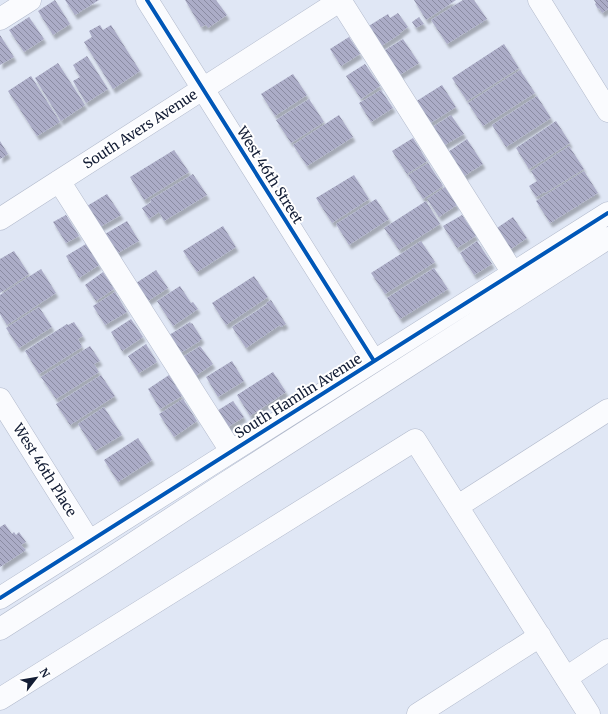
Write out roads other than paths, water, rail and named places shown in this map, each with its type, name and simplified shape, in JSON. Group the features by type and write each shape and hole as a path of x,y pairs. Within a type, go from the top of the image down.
{"street":[{"path":"0,19 30,0"},
{"name":"West 46th Street","path":"147,0 374,361"},
{"path":"340,0 513,273"},
{"name":"South Avers Avenue","path":"0,219 340,0"},
{"path":"538,0 608,111"},
{"path":"59,181 231,451"},
{"name":"South Hamlin Avenue","path":"0,598 608,213"},
{"path":"0,629 608,238"},
{"name":"West 46th Place","path":"0,399 89,541"},
{"path":"458,506 608,410"},
{"path":"0,699 415,440 589,714"},
{"path":"418,714 540,636"},
{"path":"566,678 608,650"}]}
